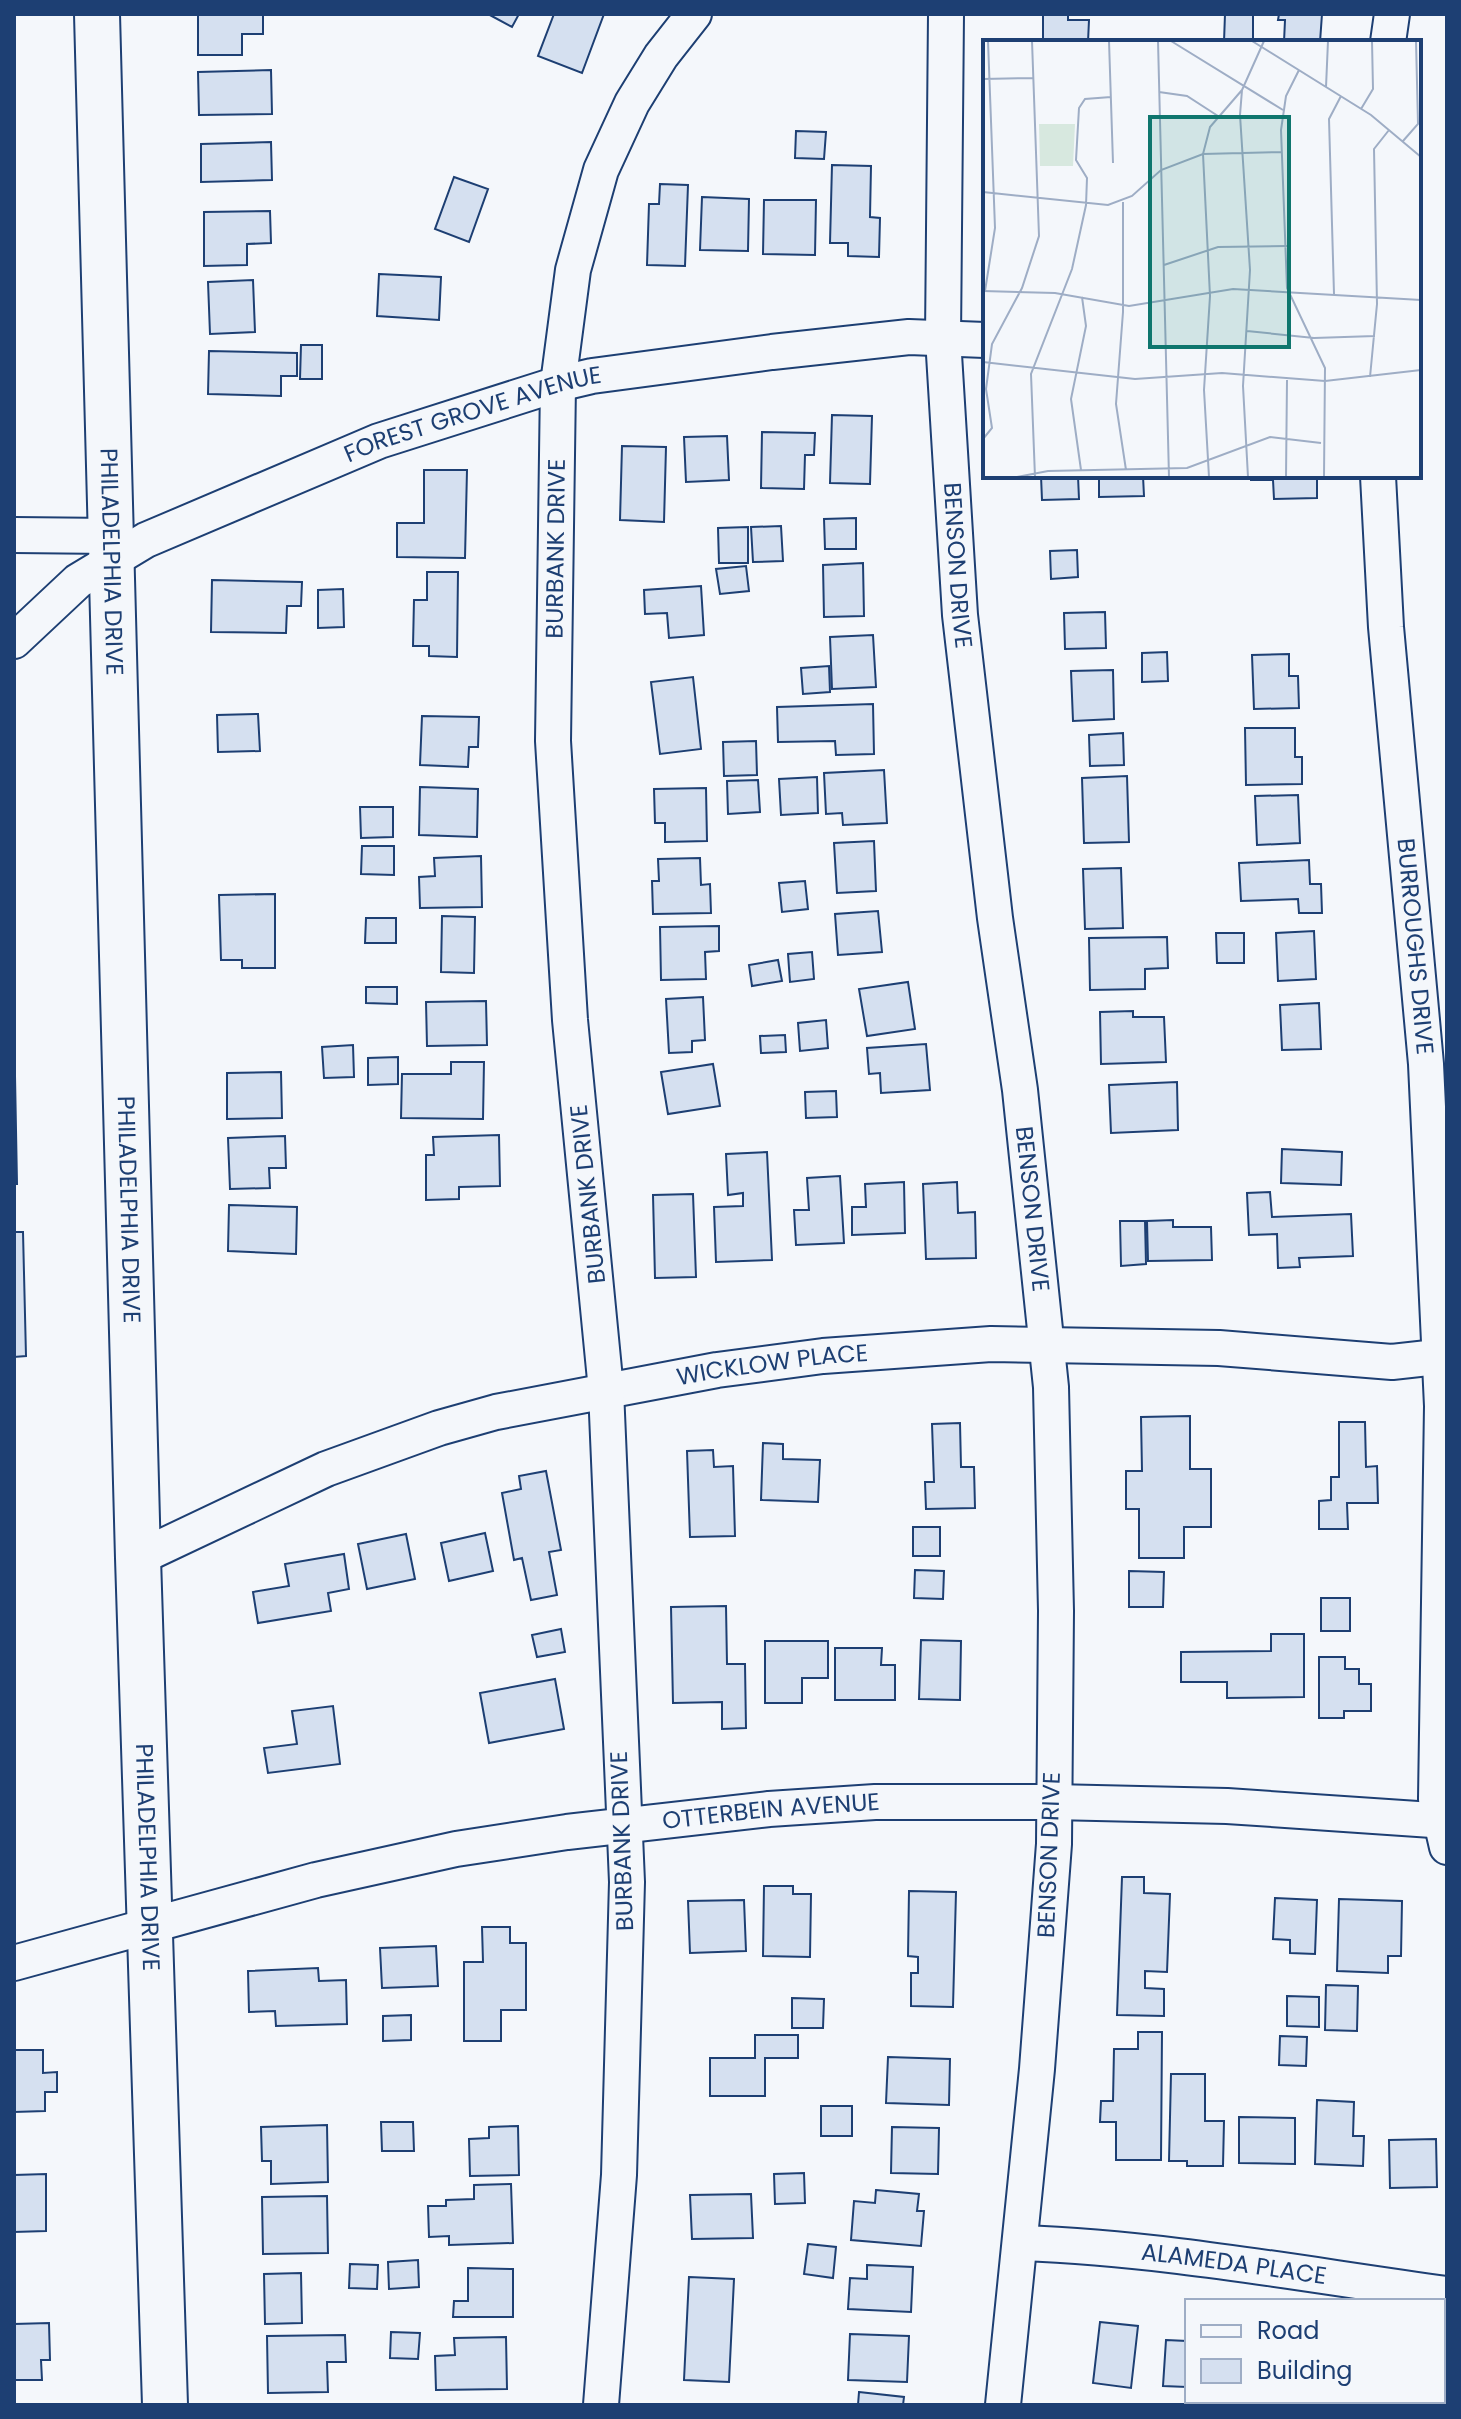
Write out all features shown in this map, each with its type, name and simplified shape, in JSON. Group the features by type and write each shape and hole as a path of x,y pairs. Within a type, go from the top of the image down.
{"main road":[{"name":"PHILADELPHIA DRIVE","path":"97,14 138,1558 165,2405"}],"street":[{"name":"BURBANK DRIVE","path":"601,2405 619,2175 627,1882 606,1390 569,1005 553,741 558,384 573,270 601,170 632,103 694,14"},
{"name":"BENSON DRIVE","path":"946,14 943,338 960,615 993,903 1025,1132 1046,1343 1055,1595 1054,1844 1021,2243 1003,2405"},
{"path":"1388,40 1392,14"},
{"name":"FOREST GROVE AVENUE","path":"14,641 112,547 379,441 558,384 592,376 909,337 983,340"},
{"name":"BURROUGHS DRIVE","path":"1378,478 1386,627 1426,1064 1438,1274 1437,1357 1442,1406 1436,1591 1436,1799 1445,1829"},
{"path":"14,535 112,547"},
{"name":"WICKLOW PLACE","path":"138,1558 243,1507 382,1448 496,1412 717,1370 823,1356 1046,1343 1219,1348 1392,1362 1437,1357"},
{"name":"OTTERBEIN AVENUE","path":"14,1963 316,1880 456,1849 567,1832 624,1828 769,1809 875,1802 1227,1806 1445,1829"},
{"name":"ALAMEDA PLACE","path":"1021,2243 1069,2245 1275,2269 1447,2294"}],"building":[{"path":"198,14 263,14 263,34 242,34 242,55 198,55"},
{"path":"488,14 519,14 512,27"},
{"path":"554,14 604,14 582,73 538,56"},
{"path":"1043,14 1068,14 1068,20 1089,20 1088,40 1043,40"},
{"path":"1225,14 1253,14 1253,40 1224,40"},
{"path":"1279,14 1322,14 1320,40 1284,40 1285,20 1278,20"},
{"path":"271,70 272,114 199,115 198,72"},
{"path":"796,131 826,132 824,159 795,158"},
{"path":"271,142 272,180 201,182 201,144"},
{"path":"832,165 871,166 870,217 880,218 879,257 848,256 848,243 830,243"},
{"path":"454,177 488,189 469,242 435,229"},
{"path":"660,184 688,185 685,266 647,265 649,204 659,204"},
{"path":"702,197 749,199 748,251 700,250"},
{"path":"764,200 816,200 815,255 763,254"},
{"path":"270,211 271,243 247,244 247,265 204,266 204,212"},
{"path":"379,274 441,277 439,320 377,316"},
{"path":"253,280 255,332 210,334 208,282"},
{"path":"301,345 322,345 322,379 300,379"},
{"path":"209,351 297,353 297,376 281,376 281,396 208,394"},
{"path":"832,415 872,416 870,484 830,483"},
{"path":"762,432 815,433 814,455 805,455 804,489 761,488"},
{"path":"727,436 729,480 686,482 684,437"},
{"path":"622,446 666,447 664,522 620,520"},
{"path":"424,470 467,470 465,558 397,557 397,523 424,523"},
{"path":"1041,478 1078,478 1079,499 1042,500"},
{"path":"1099,478 1143,478 1144,496 1099,497"},
{"path":"1317,478 1317,498 1274,499 1273,480 1251,480"},
{"path":"856,518 856,549 825,549 824,519"},
{"path":"781,526 783,561 753,562 751,527"},
{"path":"748,527 748,563 719,563 718,528"},
{"path":"1077,550 1078,577 1051,579 1050,551"},
{"path":"863,563 864,616 824,617 823,565"},
{"path":"746,566 749,591 720,594 716,569"},
{"path":"427,572 458,572 457,657 429,656 429,646 413,646 414,600 427,600"},
{"path":"212,580 302,582 301,606 287,606 286,633 211,632"},
{"path":"701,586 704,635 669,638 667,613 645,614 644,590"},
{"path":"343,589 344,627 318,628 318,590"},
{"path":"1105,612 1106,648 1065,649 1064,613"},
{"path":"873,635 876,687 832,689 830,637"},
{"path":"1167,652 1168,681 1142,682 1142,653"},
{"path":"1289,654 1289,676 1298,676 1299,708 1254,709 1252,655"},
{"path":"829,666 830,692 803,694 801,668"},
{"path":"1113,670 1114,719 1073,721 1071,671"},
{"path":"693,677 701,749 660,754 651,682"},
{"path":"873,704 874,754 836,755 835,741 778,742 777,707"},
{"path":"258,714 260,751 218,752 217,715"},
{"path":"422,716 479,717 478,747 469,747 468,767 420,765"},
{"path":"1245,728 1295,728 1295,757 1302,757 1302,784 1246,785"},
{"path":"1123,733 1124,765 1090,766 1089,735"},
{"path":"756,741 757,775 724,776 723,742"},
{"path":"884,770 887,823 843,825 842,813 826,814 824,773"},
{"path":"1127,776 1129,842 1084,843 1082,778"},
{"path":"817,777 818,813 781,815 779,779"},
{"path":"758,780 760,812 728,814 727,781"},
{"path":"420,787 478,789 477,837 419,835"},
{"path":"706,788 707,841 665,842 665,823 655,823 654,789"},
{"path":"1298,795 1300,843 1257,845 1255,796"},
{"path":"360,807 393,807 393,837 361,838"},
{"path":"874,841 876,891 837,893 834,843"},
{"path":"362,846 394,846 394,875 361,874"},
{"path":"481,856 482,907 420,908 419,877 435,876 434,858"},
{"path":"700,858 701,885 710,884 711,913 653,914 652,881 659,881 658,859"},
{"path":"1309,860 1310,884 1321,884 1322,913 1299,913 1298,899 1241,901 1239,863"},
{"path":"1121,868 1123,928 1085,929 1083,869"},
{"path":"805,881 808,909 782,912 779,883"},
{"path":"275,894 275,968 242,968 242,960 221,960 219,895"},
{"path":"878,911 882,952 838,955 835,914"},
{"path":"442,916 475,917 474,973 441,972"},
{"path":"366,918 396,918 396,943 365,943"},
{"path":"719,926 719,951 705,952 706,979 661,980 660,927"},
{"path":"1314,931 1316,979 1278,981 1276,933"},
{"path":"1216,933 1244,933 1244,963 1217,963"},
{"path":"1167,937 1168,968 1145,969 1145,989 1090,990 1089,938"},
{"path":"812,952 814,979 790,982 788,954"},
{"path":"778,960 782,981 752,986 749,965"},
{"path":"908,982 915,1029 867,1036 859,989"},
{"path":"366,987 397,987 397,1004 366,1003"},
{"path":"703,997 705,1040 692,1041 692,1052 669,1053 666,999"},
{"path":"486,1001 487,1045 427,1046 426,1002"},
{"path":"1319,1003 1321,1049 1282,1050 1280,1005"},
{"path":"1133,1011 1133,1017 1164,1017 1166,1062 1101,1064 1100,1012"},
{"path":"826,1020 828,1048 800,1051 798,1023"},
{"path":"785,1035 786,1052 761,1053 760,1036"},
{"path":"926,1044 930,1090 881,1093 880,1073 869,1074 867,1048"},
{"path":"353,1045 354,1077 324,1078 322,1047"},
{"path":"398,1057 398,1084 368,1085 368,1058"},
{"path":"451,1062 484,1062 483,1119 401,1118 402,1074 451,1074"},
{"path":"713,1064 720,1106 668,1114 661,1072"},
{"path":"281,1072 282,1118 227,1119 227,1073"},
{"path":"15,1076 17,1184 14,1184"},
{"path":"1177,1082 1178,1130 1111,1133 1109,1085"},
{"path":"836,1091 837,1117 806,1118 805,1092"},
{"path":"499,1135 500,1186 459,1187 459,1199 426,1200 426,1155 434,1155 433,1137"},
{"path":"285,1136 286,1168 269,1168 270,1188 230,1189 228,1138"},
{"path":"1282,1149 1342,1152 1341,1185 1281,1183"},
{"path":"767,1152 772,1260 716,1262 714,1207 743,1206 743,1193 728,1195 726,1154"},
{"path":"840,1176 844,1243 796,1245 794,1210 809,1210 807,1178"},
{"path":"904,1182 905,1233 852,1235 852,1207 866,1207 865,1184"},
{"path":"957,1182 958,1213 975,1212 976,1258 926,1259 923,1184"},
{"path":"1270,1192 1272,1217 1351,1214 1353,1256 1299,1258 1300,1267 1278,1268 1277,1234 1249,1235 1247,1193"},
{"path":"693,1194 696,1277 655,1278 653,1195"},
{"path":"229,1205 297,1207 296,1254 228,1251"},
{"path":"1173,1220 1173,1227 1211,1227 1212,1260 1148,1261 1147,1221"},
{"path":"1120,1221 1145,1221 1146,1264 1121,1266"},
{"path":"14,1232 23,1232 26,1356 14,1357"},
{"path":"1190,1416 1190,1469 1211,1469 1211,1527 1184,1527 1184,1558 1139,1558 1139,1509 1126,1509 1126,1471 1142,1471 1141,1417"},
{"path":"1339,1422 1365,1422 1366,1467 1377,1466 1378,1503 1347,1503 1348,1529 1319,1529 1319,1501 1331,1500 1331,1477 1339,1477"},
{"path":"960,1423 961,1467 974,1467 975,1508 926,1509 925,1482 934,1482 932,1424"},
{"path":"763,1443 783,1444 783,1459 820,1460 818,1502 761,1500"},
{"path":"713,1450 714,1467 733,1466 735,1536 690,1537 687,1451"},
{"path":"546,1471 561,1550 549,1552 557,1595 531,1600 522,1558 514,1560 502,1493 521,1489 519,1476"},
{"path":"913,1527 940,1527 940,1556 913,1556"},
{"path":"485,1533 493,1571 449,1581 441,1543"},
{"path":"406,1534 415,1579 367,1589 358,1544"},
{"path":"344,1554 349,1589 328,1593 331,1611 258,1623 253,1592 289,1586 285,1564"},
{"path":"915,1570 944,1571 943,1599 914,1598"},
{"path":"1129,1571 1164,1572 1163,1607 1129,1607"},
{"path":"1321,1598 1350,1598 1350,1631 1321,1631"},
{"path":"726,1606 727,1664 745,1664 746,1728 722,1729 722,1702 673,1703 671,1607"},
{"path":"561,1629 565,1652 537,1657 532,1635"},
{"path":"1271,1634 1304,1634 1304,1697 1227,1698 1227,1682 1181,1682 1181,1652 1271,1651"},
{"path":"921,1640 961,1641 960,1700 919,1699"},
{"path":"765,1641 828,1641 828,1678 802,1678 802,1703 765,1703"},
{"path":"835,1648 882,1648 881,1665 895,1665 895,1700 835,1700"},
{"path":"1319,1657 1345,1657 1345,1669 1359,1669 1359,1684 1371,1684 1371,1711 1344,1711 1344,1718 1319,1718"},
{"path":"555,1679 564,1729 489,1743 480,1693"},
{"path":"333,1706 340,1764 268,1773 264,1748 297,1744 292,1711"},
{"path":"1122,1877 1144,1877 1144,1893 1170,1894 1167,1972 1145,1971 1145,1988 1164,1989 1164,2016 1117,2015"},
{"path":"764,1886 793,1886 793,1894 811,1894 810,1957 763,1956"},
{"path":"909,1891 956,1892 953,2007 911,2006 911,1973 918,1973 918,1957 908,1956"},
{"path":"1275,1898 1317,1900 1315,1954 1290,1953 1290,1940 1273,1939"},
{"path":"1339,1899 1402,1901 1401,1956 1388,1956 1388,1973 1337,1971"},
{"path":"744,1900 746,1951 690,1953 688,1901"},
{"path":"482,1927 510,1927 510,1943 526,1943 526,2010 501,2010 501,2041 464,2041 464,1962 483,1962"},
{"path":"436,1946 438,1986 382,1988 380,1948"},
{"path":"318,1968 319,1981 346,1980 347,2024 276,2026 275,2011 249,2012 248,1971"},
{"path":"1326,1985 1358,1986 1357,2031 1325,2030"},
{"path":"1287,1996 1319,1997 1319,2027 1287,2026"},
{"path":"792,1998 824,1999 823,2028 792,2028"},
{"path":"411,2015 411,2040 383,2041 383,2016"},
{"path":"1138,2032 1162,2032 1161,2160 1116,2160 1116,2122 1100,2122 1101,2101 1113,2101 1114,2049 1138,2049"},
{"path":"755,2035 798,2035 798,2058 765,2058 765,2096 710,2096 710,2058 755,2058"},
{"path":"1280,2036 1307,2037 1306,2066 1279,2065"},
{"path":"14,2050 43,2050 43,2073 57,2072 57,2092 45,2092 45,2111 14,2112"},
{"path":"888,2057 950,2059 949,2105 886,2103"},
{"path":"1171,2074 1205,2074 1205,2121 1224,2121 1223,2166 1187,2166 1187,2161 1169,2161"},
{"path":"1317,2100 1354,2102 1353,2136 1364,2136 1363,2166 1315,2164"},
{"path":"821,2106 852,2106 852,2136 821,2136"},
{"path":"1239,2117 1295,2118 1295,2164 1239,2163"},
{"path":"381,2122 413,2122 414,2151 382,2151"},
{"path":"327,2125 328,2182 271,2184 271,2161 262,2161 261,2127"},
{"path":"518,2126 519,2175 470,2176 469,2139 489,2138 489,2127"},
{"path":"892,2127 939,2128 938,2174 891,2173"},
{"path":"1436,2139 1437,2187 1390,2188 1389,2140"},
{"path":"804,2173 805,2203 775,2204 774,2174"},
{"path":"46,2174 46,2231 14,2232 14,2175"},
{"path":"511,2184 513,2243 449,2245 449,2236 429,2237 428,2206 446,2206 446,2200 474,2199 474,2185"},
{"path":"876,2190 919,2194 917,2211 924,2211 921,2246 851,2240 854,2201 875,2203"},
{"path":"751,2194 753,2238 692,2239 690,2195"},
{"path":"327,2196 328,2253 263,2254 262,2197"},
{"path":"808,2244 836,2247 833,2278 804,2274"},
{"path":"418,2260 419,2287 389,2289 388,2262"},
{"path":"350,2264 378,2265 377,2289 349,2288"},
{"path":"867,2265 913,2267 911,2312 848,2309 850,2278 867,2279"},
{"path":"468,2268 513,2269 513,2317 453,2317 454,2301 468,2301"},
{"path":"301,2273 302,2323 265,2324 264,2274"},
{"path":"689,2277 734,2279 729,2382 684,2380"},
{"path":"1100,2322 1138,2326 1131,2388 1093,2383"},
{"path":"49,2323 50,2360 41,2360 42,2380 14,2380 14,2324"},
{"path":"391,2332 420,2333 418,2359 390,2358"},
{"path":"850,2334 909,2336 907,2382 848,2380"},
{"path":"345,2335 346,2362 327,2362 328,2392 268,2393 267,2336"},
{"path":"506,2337 507,2389 436,2390 435,2356 455,2355 454,2338"},
{"path":"1166,2340 1185,2341 1185,2387 1163,2386"},
{"path":"1447,2375 1447,2405 1432,2405 1445,2403"},
{"path":"859,2392 904,2397 903,2405 858,2405"},
{"path":"1293,2403 1347,2403 1347,2405"},
{"path":"1366,2403 1416,2403 1415,2405"}]}
